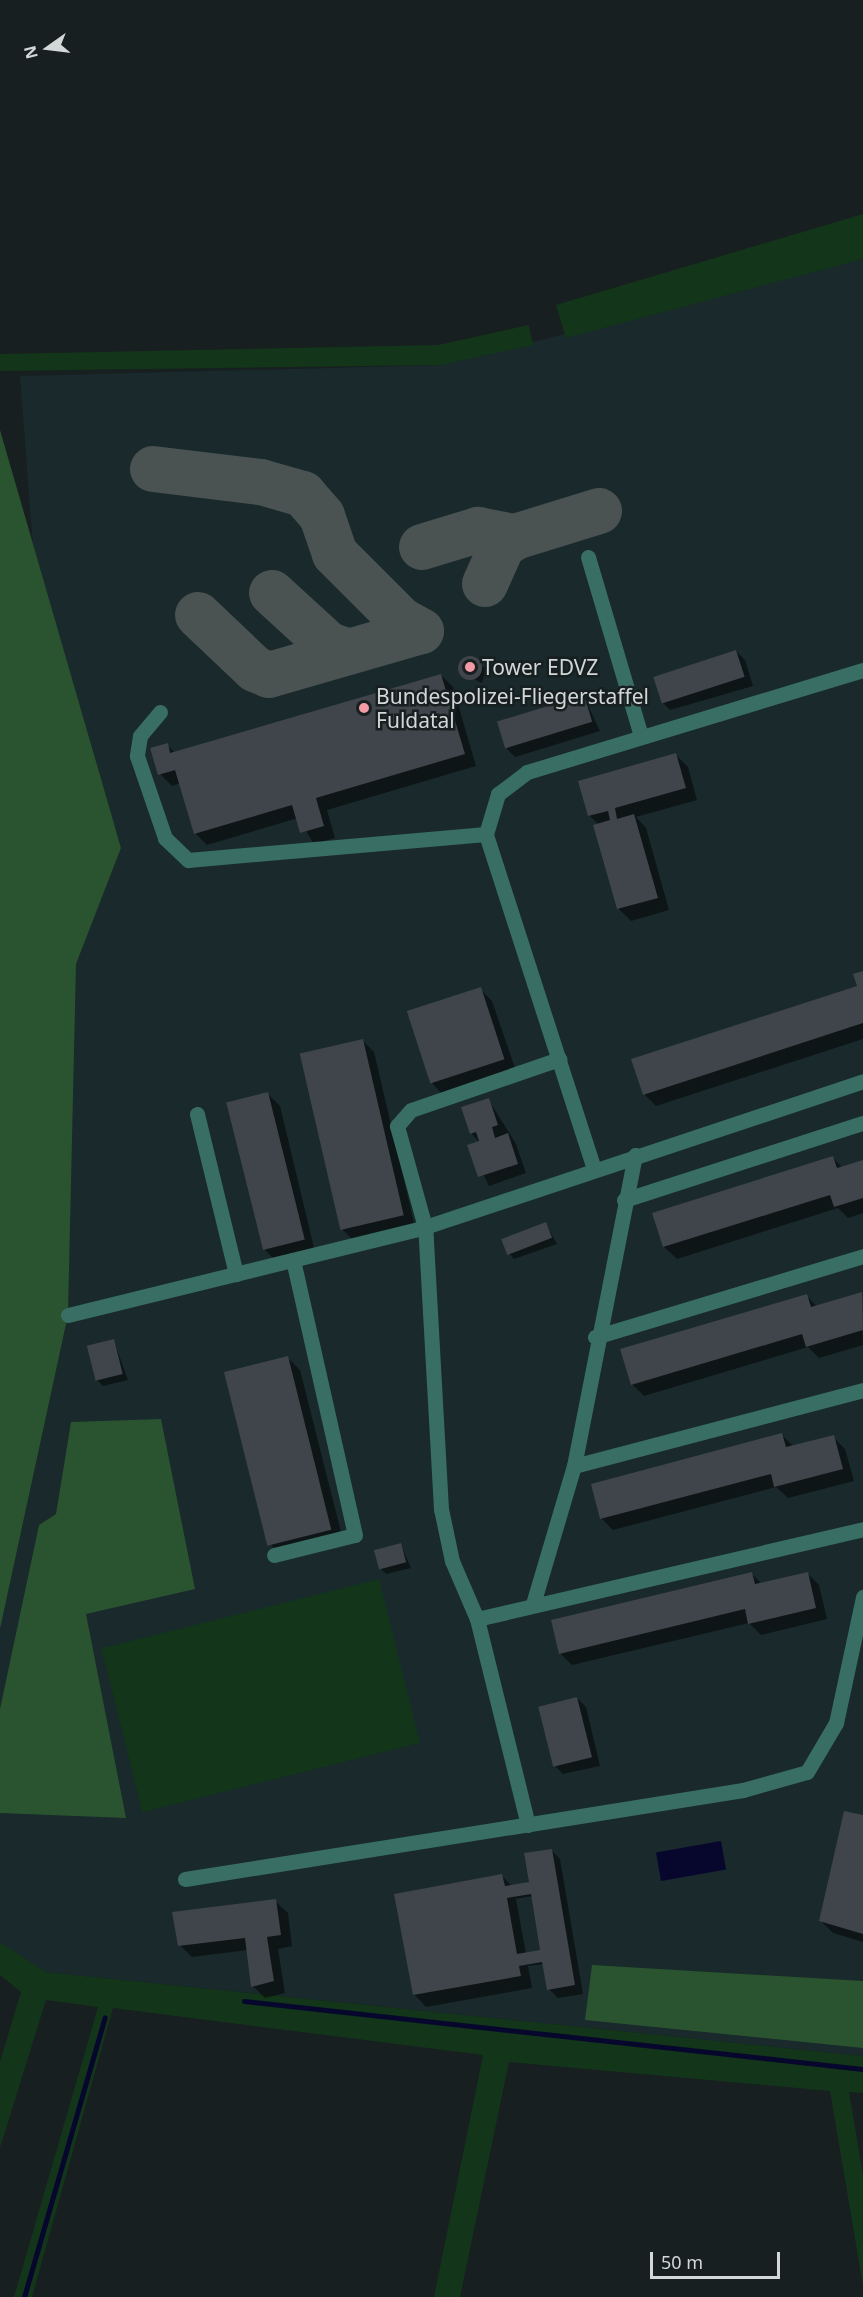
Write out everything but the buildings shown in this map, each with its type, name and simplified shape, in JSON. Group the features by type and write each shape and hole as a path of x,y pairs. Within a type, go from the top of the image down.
{"lane":[{"path":"588,557 641,736"},
{"path":"594,1169 486,834 494,804 510,782 641,736 863,670"},
{"path":"160,712 140,736 137,756 165,838 188,860 486,834"},
{"path":"528,1825 477,1619 452,1561 441,1509 426,1227 398,1133 402,1118 559,1059"},
{"path":"68,1315 426,1227 635,1155 863,1082"},
{"path":"198,1114 236,1274"},
{"path":"624,1200 863,1123"},
{"path":"533,1604 574,1466 595,1337 635,1155"},
{"path":"595,1337 863,1256"},
{"path":"274,1555 355,1535 293,1260"},
{"path":"574,1466 863,1390"},
{"path":"477,1619 533,1604 863,1529"},
{"path":"185,1880 743,1790 807,1772 836,1723 863,1597"}],"shaded area":[{"path":"863,259 863,2056 44,1972 0,1942 0,1629 68,1315 74,968 121,848 34,561 20,376 441,365"},
{"path":"721,1841 726,1870 661,1881 656,1852"}],"green space":[{"path":"863,214 863,259 566,338 556,305"},
{"path":"529,325 533,345 441,365 0,371 0,354 438,345"},
{"path":"0,430 121,848 76,964 68,1315 0,1629"},
{"path":"161,1419 195,1589 86,1614 126,1818 0,1813 0,1709 39,1525 56,1514 71,1422"},
{"path":"379,1579 420,1743 142,1812 101,1648"},
{"path":"0,1942 45,1972 863,2056 863,2093 849,2092 863,2175 863,2286 830,2091 509,2062 460,2297 434,2297 483,2055 113,2008 32,2297 14,2297 98,2007 46,2000 0,2148 0,2062 21,1992 0,1975"},
{"path":"592,1965 863,1981 863,2048 585,2020"}],"waterway":[{"path":"244,2001 863,2069"},
{"path":"24,2297 105,2017"}],"taxiway":[{"path":"153,469 261,482 303,494 322,516 335,554 401,620 421,631"},
{"path":"422,547 478,530 515,537 599,511"},
{"path":"485,584 502,546 515,537"},
{"path":"272,593 329,645 349,652"},
{"path":"198,615 255,669 269,675 421,631"}],"place":[{"name":"Tower EDVZ","path":"470,667"},
{"name":"Bundespolizei-Fliegerstaffel Fuldatal","path":"364,708"}]}
